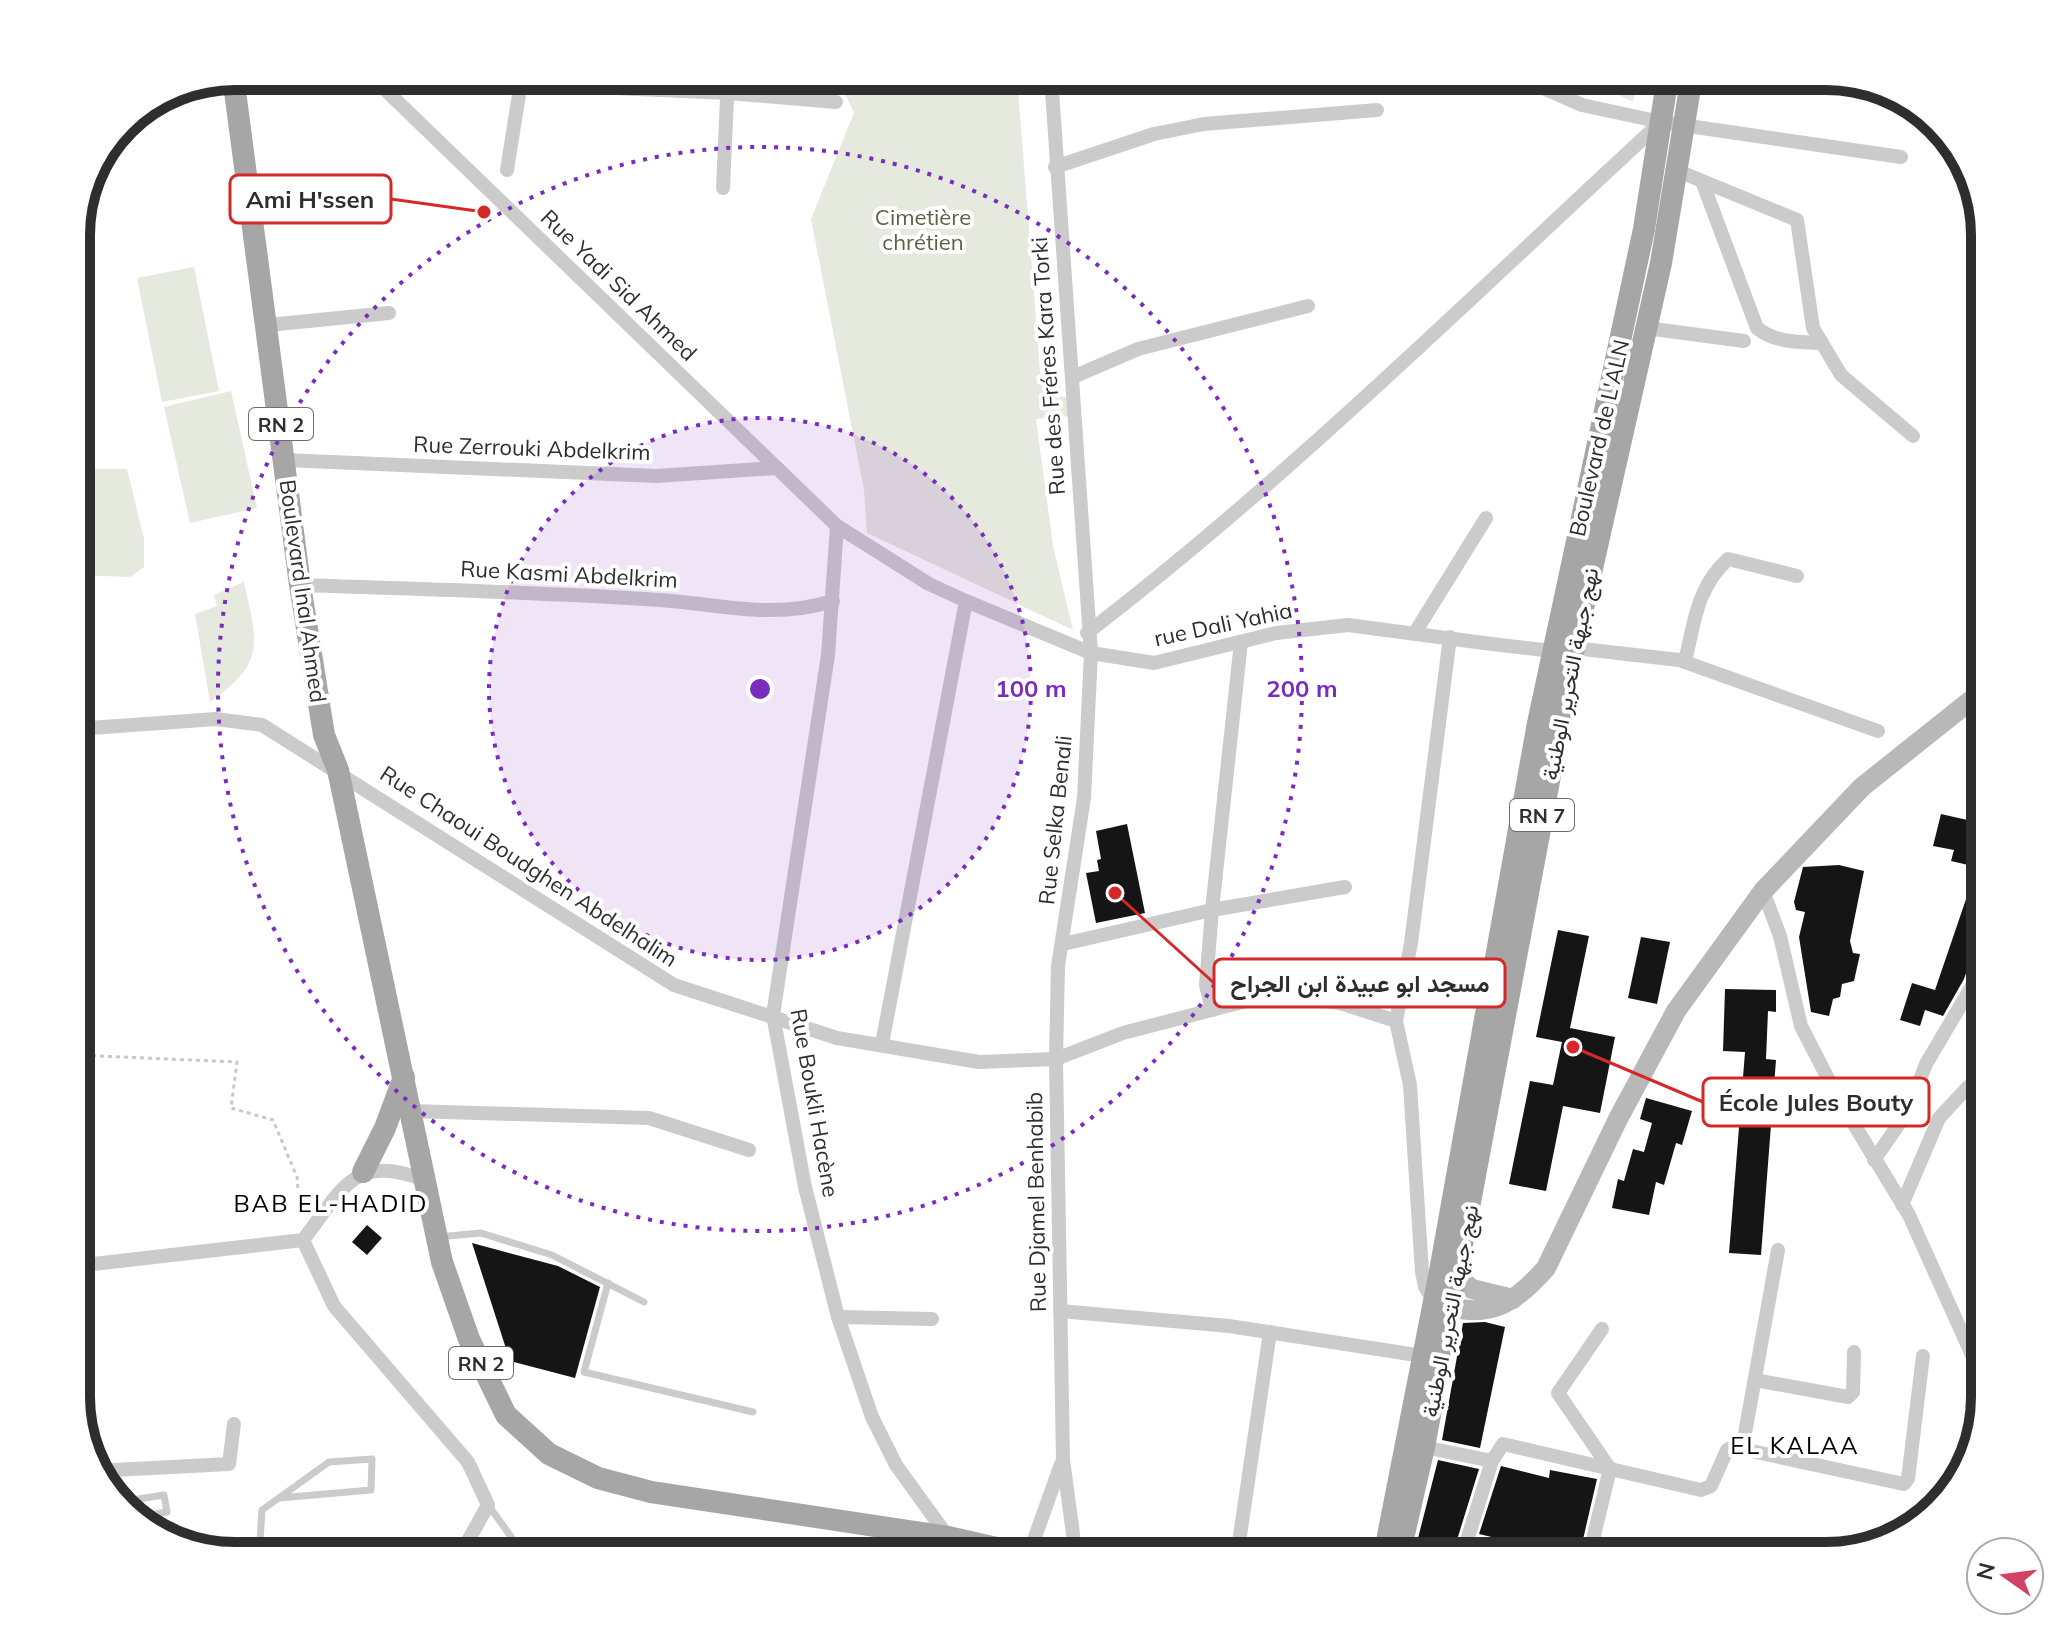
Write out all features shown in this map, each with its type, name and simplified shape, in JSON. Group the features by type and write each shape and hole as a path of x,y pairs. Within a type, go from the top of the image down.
{"main road":[{"name":"Boulevard Inal Ahmed","path":"235,90 300,585 324,735 338,770"},
{"name":"Boulevard de L'ALN","path":"1563,649 1666,90"},
{"name":"نهج جبهة التحرير الوطنية","path":"1402,1542 1424,1447 1442,1305 1563,649 1646,328 1678,171 1690,90"},
{"path":"1442,1305 1471,1313 1488,1311 1513,1299 1546,1268 1618,1119 1676,1011 1763,891 1862,787 1971,700"},
{"name":"RN 2","path":"338,770 436,1237 469,1339 506,1415 549,1454 598,1478 651,1492 971,1542"},
{"path":"363,1172 385,1128 404,1076"},
{"path":"1448,1274 1472,1289 1513,1299"},
{"name":"نهج جبهة التحرير الوطنية","path":"1387,1542 1423,1356 1442,1305"}],"street":[{"name":"Rue Yadi Sid Ahmed","path":"386,90 837,526"},
{"path":"507,170 520,90"},
{"path":"681,90 836,102"},
{"path":"723,188 729,90"},
{"name":"Rue des Fréres Kara Torki","path":"1052,90 1073,377 1087,633 1091,653"},
{"path":"1548,90 1582,105 1661,122 1901,157"},
{"path":"1055,167 1154,134 1204,124 1377,110"},
{"path":"1087,633 1149,585 1345,413 1661,122"},
{"path":"1678,171 1797,220 1813,328 1841,375 1913,436"},
{"path":"1702,181 1757,328 1766,335 1787,341 1822,343"},
{"path":"1073,377 1138,349 1308,306"},
{"path":"268,325 389,313"},
{"path":"1646,328 1744,341"},
{"name":"Rue Zerrouki Abdelkrim","path":"285,460 656,476 777,468"},
{"path":"1416,631 1486,518"},
{"name":"rue Dali Yahia","path":"837,526 929,584 1091,653 1154,663 1276,633 1348,625 1416,631 1685,662 1878,731"},
{"name":"Rue Boukli Hacène","path":"837,526 833,601 773,1015 805,1187 838,1317 872,1417 896,1465 948,1537"},
{"path":"1685,662 1702,591 1713,573 1728,559 1797,576"},
{"name":"Rue Kasmi Abdelkrim","path":"300,585 662,600 775,613 800,611 833,601"},
{"path":"882,1044 966,601"},
{"path":"1442,1305 1425,1287 1410,1085 1396,1021 1411,943 1450,637"},
{"path":"1212,1010 1206,985 1241,642"},
{"name":"Rue Selka Benali","path":"1063,944 1084,798 1091,653"},
{"name":"Rue Chaoui Boudghen Abdelhalim","path":"90,728 216,719 262,725 338,770 674,985 837,1038 979,1062 1056,1059 1123,1033 1273,994 1340,1003 1396,1021"},
{"path":"1063,944 1212,910 1345,887"},
{"path":"1763,891 1780,936 1801,1026 1902,1205 1971,1354"},
{"name":"Rue Djamel Benhabib","path":"1063,944 1058,966 1056,1059 1063,1460"},
{"path":"1874,1160 1908,1111 1926,1064 1971,988"},
{"path":"1902,1205 1939,1118 1968,1087 1971,1088"},
{"path":"411,1111 649,1118 749,1150"},
{"path":"90,1264 303,1240 345,1187 363,1172 390,1169 424,1180"},
{"path":"1416,1198 1448,1274"},
{"path":"303,1240 334,1306 468,1462 488,1505 467,1542"},
{"path":"1742,1450 1778,1250"},
{"path":"1060,1311 1270,1332 1423,1356"},
{"path":"838,1317 932,1319"},
{"path":"1592,1542 1610,1469 1558,1393 1602,1329"},
{"path":"1239,1542 1270,1332"},
{"path":"1755,1380 1852,1396 1854,1352"},
{"path":"1466,1542 1492,1461 1499,1448 1509,1444 1706,1490 1727,1450 1742,1450 1904,1484 1908,1479 1923,1356"},
{"path":"110,1470 229,1464 234,1424"},
{"path":"1424,1447 1492,1461"},
{"path":"1035,1542 1063,1460"},
{"path":"1063,1460 1074,1542"}],"lane":[{"path":"436,1237 481,1233 552,1255 644,1302"},
{"path":"608,1283 584,1372 753,1412"},
{"path":"260,1542 262,1510 329,1462 372,1459 371,1490 279,1498"},
{"path":"134,1500 164,1495 167,1512 151,1515"},
{"path":"488,1505 515,1542"}],"path":[{"path":"90,1056 237,1062 231,1108 273,1120 297,1177 303,1240"}],"green space":[{"name":"Cimetière chrétien","path":"843,90 1018,90 1041,384 1060,385 1062,397 1070,397 1071,416 1036,419 1053,546 1073,630 867,533 864,490 811,219 854,113"},
{"path":"1608,90 1635,90 1633,102"},
{"path":"194,267 219,391 162,402 137,278"},
{"path":"231,391 257,508 190,523 164,407"},
{"path":"90,469 127,469 144,539 144,567 130,577 90,576"},
{"path":"244,582 254,636 253,650 241,675 210,702 195,614 217,606 214,595"}],"building":[{"path":"1941,814 1971,821 1971,866 1951,861 1954,850 1933,846"},
{"path":"1127,824 1145,913 1096,923 1086,873 1099,871 1097,860 1101,859 1096,831"},
{"path":"1839,865 1864,871 1850,941 1853,953 1860,954 1854,981 1842,984 1840,997 1833,999 1829,1016 1811,1012 1799,937 1805,912 1796,910 1794,902 1803,867"},
{"path":"1971,885 1971,959 1964,979 1943,1016 1925,1010 1920,1026 1900,1020 1912,983 1935,990"},
{"path":"1558,930 1589,936 1570,1028 1615,1037 1600,1113 1563,1106 1546,1191 1509,1184 1530,1081 1553,1085 1562,1042 1536,1037"},
{"path":"1641,937 1670,942 1657,1004 1628,998"},
{"path":"1725,989 1776,990 1776,1012 1768,1011 1766,1059 1776,1060 1761,1255 1729,1253 1745,1052 1723,1051"},
{"path":"1646,1098 1692,1111 1682,1145 1676,1143 1664,1185 1656,1182 1649,1215 1612,1208 1618,1179 1624,1181 1633,1149 1644,1152 1652,1123 1640,1119"},
{"path":"367,1225 382,1238 367,1255 352,1242"},
{"path":"472,1243 558,1266 600,1287 575,1378 510,1361"},
{"path":"1485,1322 1505,1327 1480,1448 1442,1440 1463,1323"},
{"path":"1438,1460 1479,1469 1456,1542 1417,1542"},
{"path":"1501,1466 1549,1478 1550,1470 1597,1479 1582,1542 1513,1542 1479,1534"}],"place":[{"name":"Ami H'ssen","path":"484,212"},
{"name":"مسجد ابو عبيدة ابن الجراح","path":"1115,893"},
{"name":"École Jules Bouty","path":"1573,1047"}],"district":[{"name":"BAB EL-HADID","path":"331,1203"},
{"name":"EL KALAA","path":"1795,1445"}]}
